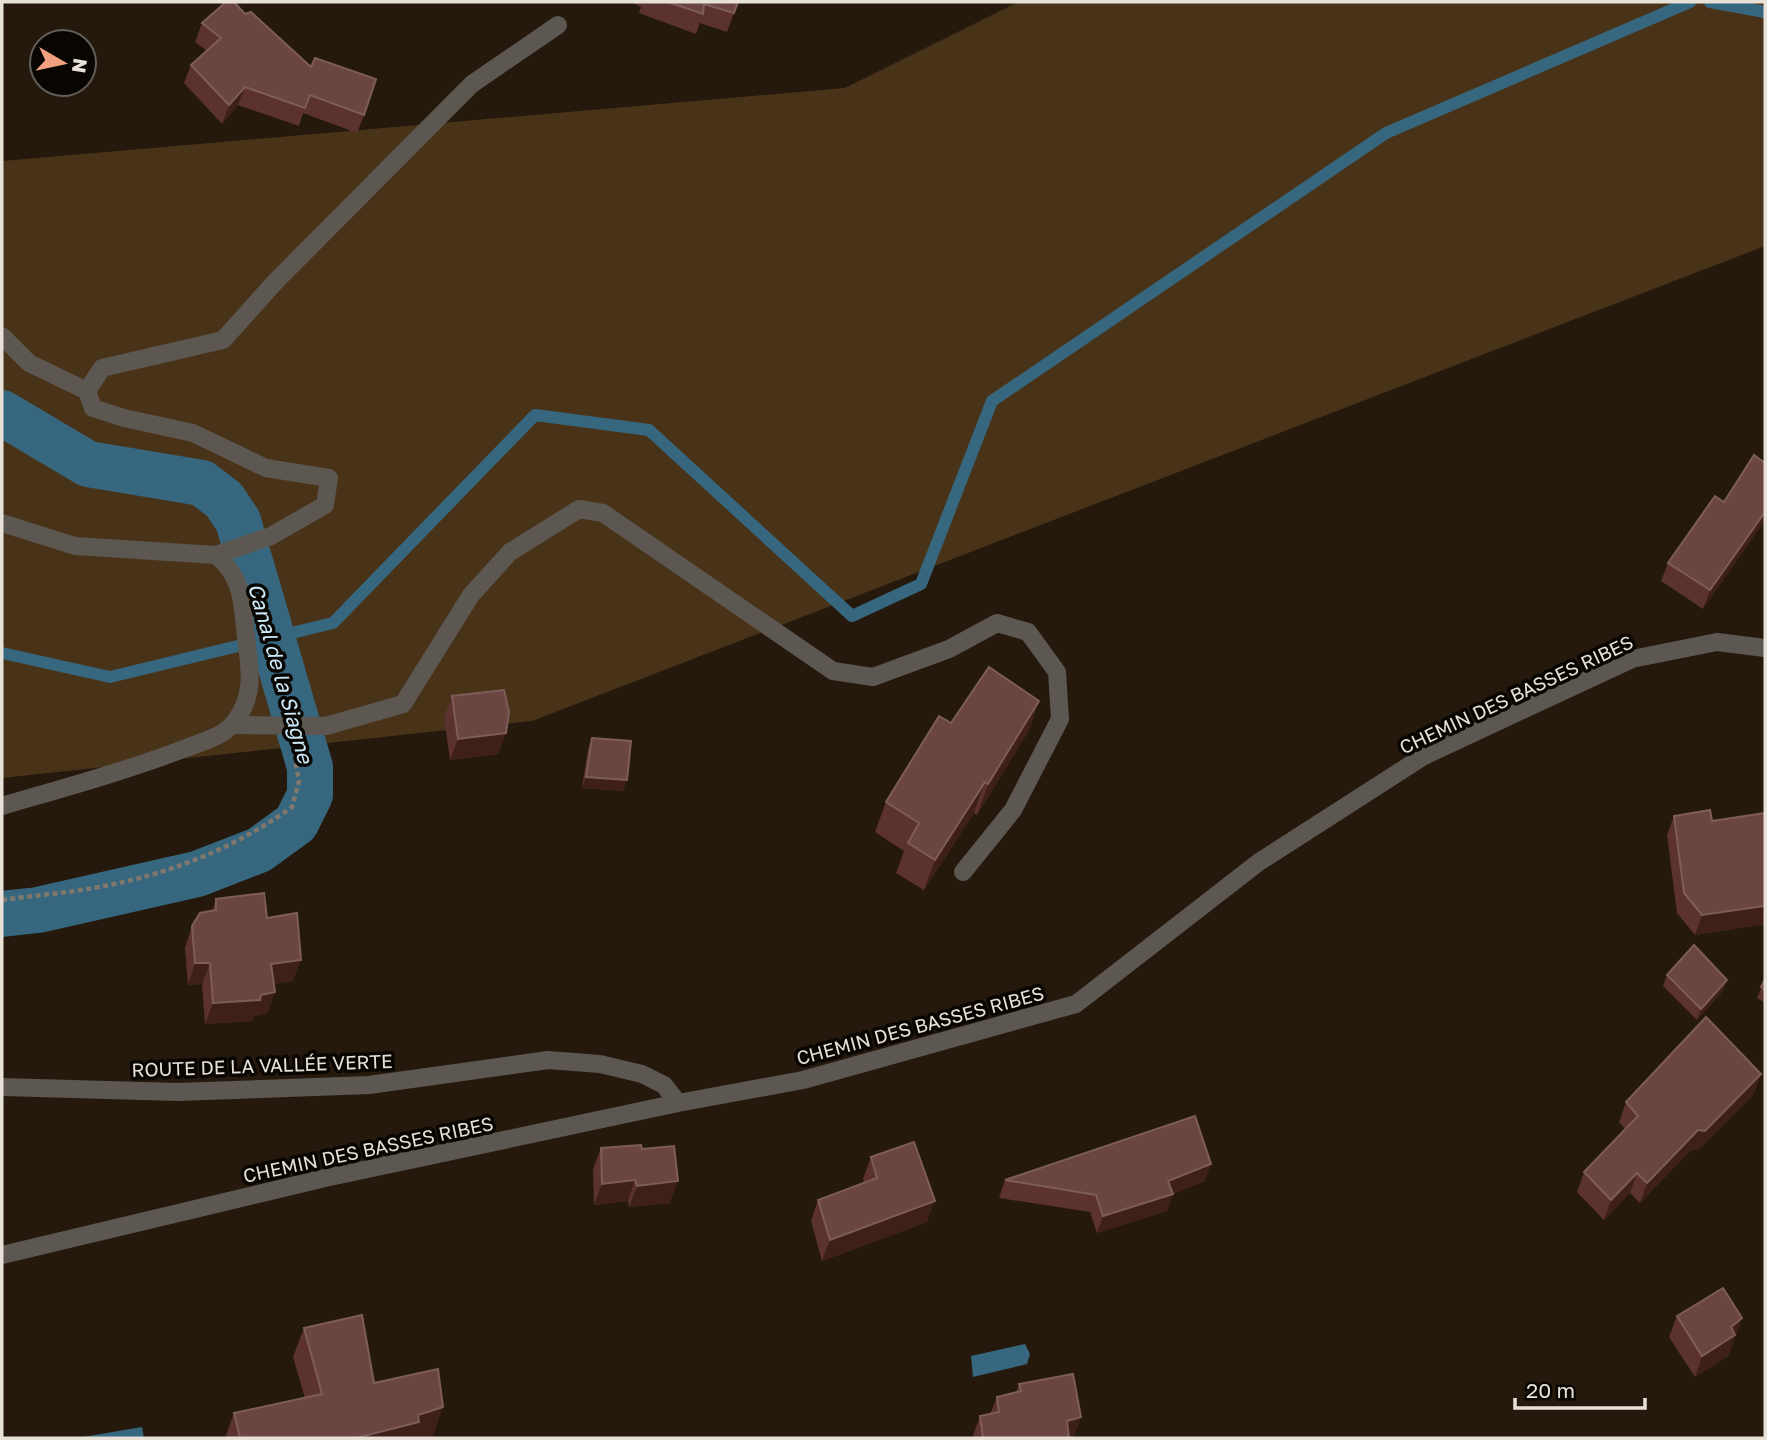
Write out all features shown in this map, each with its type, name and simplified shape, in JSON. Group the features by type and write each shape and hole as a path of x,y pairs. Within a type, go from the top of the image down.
{"street":[{"path":"87,391 102,368 223,340 275,282 472,84 558,25"},
{"path":"2,336 29,363 87,391 93,408 124,418 193,433 267,468 329,478 325,505 271,536 216,555 75,546 2,523"},
{"path":"232,725 326,726 403,704 471,595 510,552 579,509 603,513 834,671 873,677 949,649 996,623 1028,632 1057,672 1060,719 1013,810 963,872"},
{"path":"2,806 154,760 220,734 232,725 245,705 251,683 240,586 230,566 216,555"},
{"name":"CHEMIN DES BASSES RIBES","path":"2,1255 326,1178 678,1103 803,1080 1076,1004 1259,862 1424,756 1632,659 1717,642 1765,648"},
{"name":"ROUTE DE LA VALLÉE VERTE","path":"2,1087 178,1092 369,1085 548,1060 600,1064 642,1074 664,1084 678,1103"}],"path":[{"path":"2,900 104,886 182,865 231,846 292,807 299,781 295,760"}],"shaded area":[{"path":"1018,2 1765,2 1765,246 532,721 2,778 2,161 845,88"}],"water":[{"path":"1025,1344 1030,1354 1027,1364 973,1377 971,1356"},
{"path":"142,1427 144,1438 77,1438"}],"building":[{"path":"226,2 234,2 245,14 251,12 311,67 315,58 376,79 364,115 310,95 305,108 245,87 229,105 191,65 221,38 202,23"},
{"path":"668,2 738,2 734,13 704,4 703,14"},
{"path":"1754,455 1765,463 1765,512 1710,590 1668,563 1715,496 1724,502"},
{"path":"989,667 1039,701 988,784 985,782 935,860 908,843 919,823 886,802 939,716 951,723"},
{"path":"504,690 509,712 506,733 458,739 452,696"},
{"path":"592,738 631,741 627,780 586,777"},
{"path":"1710,810 1712,821 1765,813 1765,906 1702,915 1684,893 1674,816"},
{"path":"264,893 267,918 297,913 301,960 271,964 275,992 261,995 260,1000 213,1003 210,963 195,963 192,926 200,913 216,910 216,899"},
{"path":"1694,945 1727,980 1701,1009 1667,975"},
{"path":"1706,1017 1761,1074 1705,1131 1698,1130 1647,1183 1637,1173 1611,1200 1584,1172 1638,1116 1626,1102"},
{"path":"1195,1116 1211,1164 1168,1181 1173,1194 1103,1216 1096,1195 1005,1180"},
{"path":"914,1142 935,1201 830,1240 818,1200 877,1178 871,1157"},
{"path":"641,1145 642,1149 674,1146 678,1181 637,1186 635,1180 602,1184 601,1148"},
{"path":"1723,1288 1742,1318 1731,1327 1735,1335 1702,1356 1677,1316"},
{"path":"362,1315 374,1383 438,1369 443,1407 418,1415 419,1422 356,1438 240,1438 234,1413 322,1394 304,1328"},
{"path":"1073,1374 1081,1417 1067,1421 1069,1438 983,1438 980,1416 999,1412 997,1397 1021,1391 1019,1384"}],"waterway":[{"path":"2,653 110,677 333,623 535,415 649,430 852,616 921,584 992,401 1386,133 1690,2"},
{"path":"1710,2 1765,12"},
{"name":"Canal de la Siagne","path":"2,413 88,464 202,483 224,500 238,521 310,767 310,795 296,823 259,850 197,874 38,910 2,914"}]}
